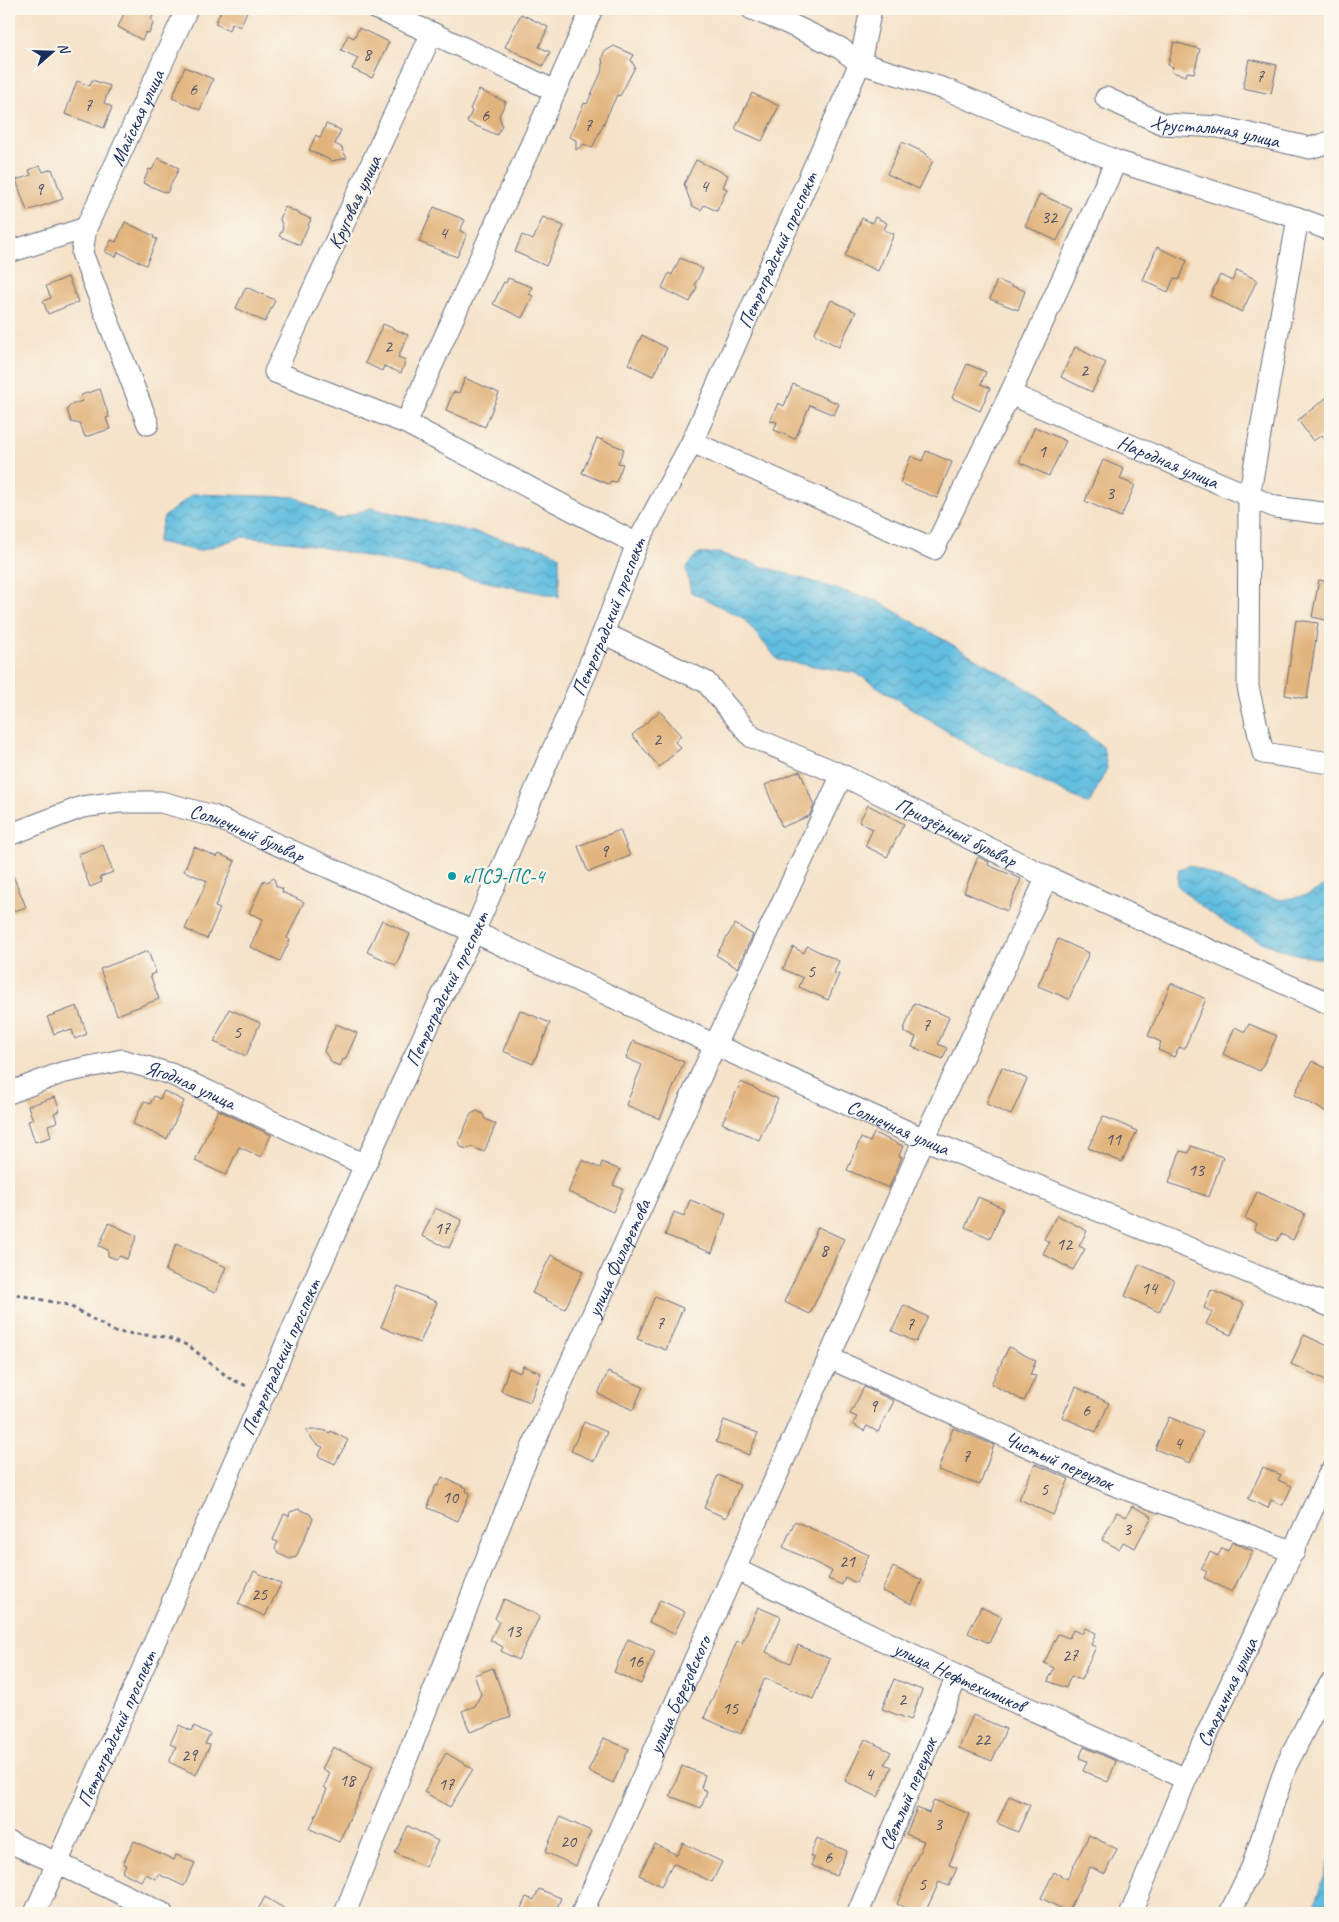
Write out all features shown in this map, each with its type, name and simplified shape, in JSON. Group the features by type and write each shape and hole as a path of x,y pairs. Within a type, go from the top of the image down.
{"street":[{"name":"Майская улица","path":"148,424 82,253 86,228 187,9"},
{"path":"376,9 432,33 555,91"},
{"path":"592,9 406,423 637,544"},
{"path":"752,9 786,22 840,48 860,63 945,89 1116,161 1298,218 1330,230"},
{"name":"Петроградский проспект","path":"35,1913 365,1165 440,1000 474,932 603,633 637,544 692,442 860,63 871,9"},
{"name":"Круговая улица","path":"406,423 276,372 432,33"},
{"name":"Хрустальная улица","path":"1106,98 1164,124 1219,127 1310,148 1330,142"},
{"path":"692,442 934,549 1010,394 1116,161"},
{"path":"1298,218 1249,497 1248,687 1263,753 1330,763"},
{"path":"9,252 86,228"},
{"name":"Народная улица","path":"1010,394 1275,507 1330,514"},
{"name":"Приозёрный бульвар","path":"603,633 706,682 752,737 842,775 1046,877 1330,1004"},
{"name":"улица Филаретова","path":"346,1913 521,1472 715,1045 842,775"},
{"name":"Солнечный бульвар","path":"9,835 82,807 119,802 161,802 213,816 474,932"},
{"name":"улица Березовского","path":"582,1913 829,1358 924,1139 1046,877"},
{"name":"Солнечная улица","path":"474,932 715,1045 924,1139 1330,1306"},
{"name":"Ягодная улица","path":"9,1093 61,1073 122,1060 172,1074 365,1165"},
{"name":"Чистый переулок","path":"829,1358 1112,1484 1294,1552"},
{"name":"Старичная улица","path":"1131,1913 1186,1779 1330,1472"},
{"name":"улица Нефтехимиков","path":"735,1569 957,1676 1186,1779"},
{"name":"Светлый переулок","path":"858,1913 957,1676"},
{"path":"1230,1913 1252,1867 1286,1766 1318,1703 1330,1684"},
{"path":"9,1842 162,1913"}],"path":[{"path":"9,1293 68,1305 114,1332 166,1337 189,1346 229,1378 264,1394"}],"water":[{"path":"193,494 295,497 338,519 371,508 545,549 559,555 559,597 297,542 242,537 199,551 157,542 164,517"},
{"path":"719,553 879,602 1032,691 1103,747 1107,768 1089,804 978,751 856,673 778,660 743,618 691,592 686,568 697,554"},
{"path":"1190,865 1250,892 1281,900 1308,895 1330,883 1330,959 1310,957 1268,945 1209,912 1177,885 1179,869"},
{"path":"1330,1861 1330,1906 1326,1913 1311,1913"}],"building":[{"path":"126,9 156,9 151,20 154,22 149,33 146,32 142,40 118,27"},
{"path":"222,9 248,9 240,27 232,23 229,30 215,24"},
{"path":"521,14 548,27 539,47 550,52 543,66 505,47"},
{"path":"359,28 389,42 372,78 352,69 358,58 341,50 348,35 354,38"},
{"path":"1174,42 1200,49 1194,73 1187,72 1186,76 1172,72 1173,67 1168,65"},
{"path":"614,46 634,55 631,60 635,67 620,96 617,95 592,148 584,144 576,150 576,140 569,137 584,103 587,104 603,68 602,58 604,52"},
{"path":"1249,59 1277,65 1271,94 1243,88"},
{"path":"185,67 213,79 200,110 172,98"},
{"path":"92,80 110,86 104,103 112,107 104,128 65,114 77,81 90,86"},
{"path":"479,90 506,102 499,116 502,125 497,135 467,122 472,111 470,109"},
{"path":"752,93 779,106 762,141 735,129"},
{"path":"326,124 341,130 335,144 343,148 342,150 347,158 332,161 309,150 316,135 320,138"},
{"path":"902,142 927,154 933,161 919,189 887,174"},
{"path":"158,158 179,168 167,193 143,183 149,169 152,170"},
{"path":"696,160 728,175 723,187 727,189 717,211 704,205 701,210 692,206 684,184"},
{"path":"40,166 43,172 52,169 63,199 27,211 16,180 31,175 29,170"},
{"path":"1040,194 1072,209 1057,241 1025,226"},
{"path":"285,207 311,219 300,245 279,236 283,228 280,219"},
{"path":"434,207 465,220 460,231 467,234 457,257 419,242"},
{"path":"543,217 564,226 546,266 515,252 522,235 533,240"},
{"path":"875,217 887,223 884,230 894,234 878,271 845,256 862,218 872,223"},
{"path":"125,222 157,239 146,265 118,252 116,257 105,252 111,240 116,242"},
{"path":"1157,247 1187,261 1179,280 1174,278 1168,292 1143,280"},
{"path":"680,258 703,269 695,284 697,287 690,302 662,288 669,273 672,275"},
{"path":"1237,270 1257,280 1242,312 1210,296 1220,275 1232,281"},
{"path":"68,277 78,302 48,314 43,301 51,298 46,286"},
{"path":"508,278 532,287 529,294 533,296 522,318 493,304"},
{"path":"997,280 1025,291 1018,310 990,299"},
{"path":"246,287 275,300 265,322 236,308"},
{"path":"831,300 856,312 839,347 814,334"},
{"path":"383,324 408,335 398,357 406,360 401,373 384,366 382,371 365,363"},
{"path":"642,335 667,348 653,376 628,364"},
{"path":"1075,347 1106,363 1092,392 1061,377"},
{"path":"967,364 986,372 981,384 990,388 980,411 952,398"},
{"path":"465,378 499,393 485,427 446,410 453,392 459,393"},
{"path":"793,384 839,404 834,415 810,405 795,439 774,430 777,422 770,421 778,403 784,406"},
{"path":"100,389 109,417 106,418 110,429 85,437 80,424 71,422 67,409 71,405 82,401 81,395"},
{"path":"1330,395 1330,446 1322,435 1313,441 1298,420"},
{"path":"1035,427 1066,441 1049,476 1019,462"},
{"path":"597,438 624,449 618,463 623,464 616,482 611,481 608,484 582,473"},
{"path":"926,451 952,462 937,498 900,483 911,456 922,461"},
{"path":"1103,460 1124,469 1120,479 1135,485 1121,517 1085,501"},
{"path":"1319,580 1330,582 1330,621 1312,617"},
{"path":"1296,620 1318,623 1307,699 1285,695"},
{"path":"660,711 681,736 675,742 681,748 659,767 632,735"},
{"path":"800,771 814,806 809,816 782,827 765,785"},
{"path":"868,805 904,824 887,857 865,846 873,829 859,822"},
{"path":"620,830 630,856 588,872 578,846"},
{"path":"103,845 113,872 100,877 102,882 90,887 78,854"},
{"path":"194,847 217,857 219,854 235,861 215,907 220,909 207,939 185,929 207,881 184,871"},
{"path":"978,857 989,862 988,865 1021,879 1007,911 964,892"},
{"path":"9,866 26,907 9,913"},
{"path":"274,878 276,886 283,889 282,892 304,902 287,938 290,940 280,961 250,947 263,919 249,913 264,880 267,882"},
{"path":"382,920 410,934 396,965 367,952"},
{"path":"735,924 753,935 737,968 716,955"},
{"path":"1058,939 1089,953 1069,999 1038,986"},
{"path":"807,946 839,961 834,973 839,974 828,1000 799,987 803,978 783,969 793,947 804,953"},
{"path":"148,951 156,973 150,975 159,999 117,1015 100,969"},
{"path":"1171,983 1206,999 1184,1049 1179,1047 1174,1057 1158,1050 1161,1042 1148,1036"},
{"path":"914,1003 949,1017 938,1044 947,1048 943,1059 912,1047 916,1037 903,1032"},
{"path":"77,1006 87,1034 75,1039 72,1030 65,1032 65,1030 54,1034 47,1017"},
{"path":"229,1009 260,1023 246,1056 214,1042"},
{"path":"520,1010 550,1023 533,1064 503,1051"},
{"path":"336,1024 357,1033 345,1060 343,1059 340,1066 332,1063 324,1051"},
{"path":"1249,1024 1277,1036 1260,1071 1223,1054 1235,1027 1245,1032"},
{"path":"633,1041 684,1062 660,1119 626,1105 642,1065 626,1058"},
{"path":"1312,1061 1330,1070 1330,1105 1327,1112 1294,1095"},
{"path":"1002,1067 1027,1079 1011,1115 986,1104"},
{"path":"741,1082 778,1099 759,1140 722,1123"},
{"path":"164,1091 184,1101 167,1139 133,1124 144,1101 150,1104 154,1096 160,1099"},
{"path":"55,1097 60,1111 54,1113 57,1122 48,1125 51,1137 35,1142 28,1121 33,1120 28,1106"},
{"path":"218,1110 271,1135 261,1157 239,1147 226,1175 195,1161"},
{"path":"477,1111 483,1114 485,1119 496,1124 484,1152 472,1147 467,1149 461,1147 459,1141 471,1114"},
{"path":"1103,1116 1137,1131 1122,1162 1088,1148"},
{"path":"874,1133 903,1146 899,1156 902,1157 889,1188 847,1170 861,1138 870,1142"},
{"path":"1191,1146 1223,1157 1209,1197 1169,1183 1180,1151 1189,1153"},
{"path":"582,1160 600,1168 602,1162 620,1170 613,1185 623,1189 613,1212 568,1192"},
{"path":"1257,1192 1305,1214 1293,1240 1281,1234 1277,1241 1254,1230 1257,1224 1245,1218"},
{"path":"978,1197 1003,1208 990,1238 965,1227"},
{"path":"690,1200 726,1214 712,1253 665,1235 674,1212 684,1216"},
{"path":"435,1208 462,1220 449,1248 422,1236"},
{"path":"1057,1215 1087,1231 1079,1246 1085,1249 1073,1270 1043,1254 1049,1242 1044,1239"},
{"path":"109,1223 137,1236 127,1259 120,1256 116,1259 108,1256 108,1250 99,1246"},
{"path":"818,1227 844,1239 810,1314 784,1302"},
{"path":"176,1244 226,1267 215,1293 165,1271"},
{"path":"551,1255 583,1271 565,1309 532,1293"},
{"path":"1139,1264 1174,1280 1159,1312 1125,1296"},
{"path":"398,1286 437,1302 420,1343 381,1327"},
{"path":"1211,1290 1244,1304 1231,1335 1206,1324 1212,1312 1204,1308"},
{"path":"655,1296 683,1308 666,1350 637,1339"},
{"path":"904,1305 928,1317 916,1342 892,1331"},
{"path":"1304,1335 1330,1347 1330,1382 1291,1364"},
{"path":"1009,1347 1036,1361 1030,1375 1036,1376 1024,1401 991,1384"},
{"path":"523,1366 541,1373 530,1402 501,1391 509,1368 520,1373"},
{"path":"608,1372 643,1387 633,1410 598,1394"},
{"path":"864,1387 894,1401 878,1432 867,1426 864,1431 853,1424 857,1417 850,1414"},
{"path":"1076,1387 1109,1403 1096,1432 1062,1417"},
{"path":"1169,1417 1203,1432 1190,1463 1155,1449"},
{"path":"724,1420 758,1433 749,1455 716,1442"},
{"path":"584,1422 607,1432 594,1461 571,1451"},
{"path":"953,1428 994,1445 980,1485 938,1470"},
{"path":"305,1430 323,1430 330,1433 331,1431 348,1440 335,1464 318,1456 323,1447 316,1444"},
{"path":"1035,1464 1069,1479 1053,1515 1019,1499"},
{"path":"1263,1467 1281,1475 1278,1480 1292,1486 1283,1505 1271,1500 1268,1508 1248,1499"},
{"path":"718,1475 740,1485 726,1518 704,1508"},
{"path":"442,1477 467,1488 466,1491 470,1493 458,1521 428,1508 436,1485 438,1486"},
{"path":"1132,1506 1152,1516 1135,1548 1123,1542 1119,1549 1102,1540 1117,1512 1126,1517"},
{"path":"299,1509 310,1514 313,1519 296,1557 290,1559 279,1554 275,1548 278,1542 273,1540 284,1514 289,1516 290,1512"},
{"path":"795,1521 869,1555 856,1583 845,1577 842,1585 828,1579 832,1571 783,1547"},
{"path":"1232,1542 1253,1551 1232,1592 1204,1578 1207,1572 1201,1569 1210,1552 1218,1556 1222,1548 1228,1551"},
{"path":"893,1567 922,1580 912,1604 882,1591"},
{"path":"254,1571 281,1584 265,1616 238,1604"},
{"path":"504,1599 540,1616 518,1660 501,1651 503,1647 490,1640 499,1622 495,1618"},
{"path":"660,1600 685,1612 674,1634 649,1622"},
{"path":"758,1607 781,1617 766,1652 790,1663 798,1645 830,1659 813,1699 765,1678 741,1734 704,1718 737,1641 742,1643"},
{"path":"981,1607 1002,1617 989,1643 968,1633"},
{"path":"1085,1628 1096,1633 1091,1645 1096,1647 1081,1680 1071,1676 1066,1688 1048,1681 1054,1668 1044,1663 1058,1634 1069,1638 1073,1630 1082,1634"},
{"path":"628,1639 655,1651 641,1684 614,1672"},
{"path":"493,1668 511,1717 470,1732 462,1711 475,1706 481,1694 474,1675"},
{"path":"894,1679 922,1690 911,1720 882,1709"},
{"path":"973,1715 1006,1729 992,1761 959,1748"},
{"path":"179,1725 192,1731 194,1726 210,1734 205,1744 210,1745 196,1775 169,1762 176,1747 170,1744"},
{"path":"604,1738 629,1749 613,1783 588,1771"},
{"path":"865,1739 891,1752 885,1764 892,1767 878,1797 845,1781"},
{"path":"333,1747 373,1766 339,1842 310,1829 327,1789 324,1787 330,1773 322,1769"},
{"path":"1084,1747 1116,1761 1108,1782 1083,1771 1087,1761 1079,1758"},
{"path":"446,1753 473,1769 450,1807 424,1792"},
{"path":"682,1766 705,1775 701,1788 707,1791 701,1808 670,1796"},
{"path":"1009,1796 1030,1805 1018,1832 997,1823"},
{"path":"934,1800 970,1814 949,1865 957,1868 949,1886 939,1882 925,1913 917,1913 897,1904 924,1841 906,1834 917,1808 929,1813"},
{"path":"560,1817 591,1831 576,1866 545,1852"},
{"path":"408,1826 438,1841 425,1867 395,1853"},
{"path":"1089,1835 1117,1849 1105,1874 1090,1867 1068,1912 1041,1898 1054,1872 1067,1879"},
{"path":"817,1838 847,1851 836,1876 811,1865 814,1858 810,1856"},
{"path":"134,1841 174,1860 176,1855 195,1863 184,1886 158,1874 156,1879 145,1874 141,1881 122,1872 126,1865 123,1864"},
{"path":"683,1843 722,1862 712,1882 673,1863 661,1886 639,1875 655,1844 677,1855"},
{"path":"539,1889 561,1898 556,1910 563,1913 519,1913 526,1897 534,1900"},
{"path":"265,1897 292,1913 256,1913"}],"place":[{"name":"кПСЭ-ПС-4","path":"452,876"}]}
